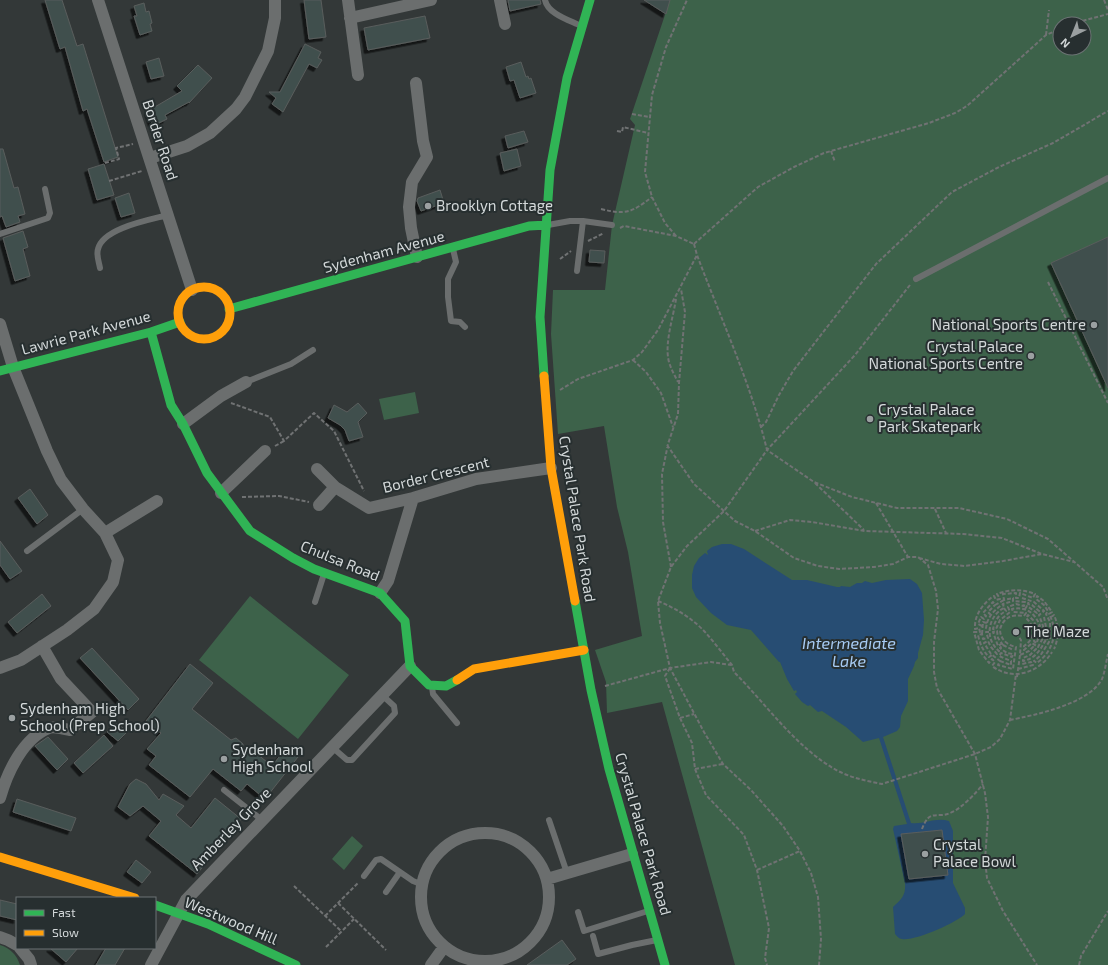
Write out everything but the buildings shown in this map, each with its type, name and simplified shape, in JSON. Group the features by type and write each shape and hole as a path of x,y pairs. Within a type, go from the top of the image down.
{"street":[{"name":"Border Road","path":"98,0 192,290"},
{"path":"151,163 210,133 236,109 245,97 268,51 275,18 275,0"},
{"path":"348,0 358,75"},
{"path":"350,18 431,0"},
{"path":"500,0 505,24"},
{"name":"Crystal Palace Park Road","path":"590,0 565,86 550,170 540,317 551,468 584,650 609,769 632,854 650,910 665,965"},
{"path":"416,83 423,141 427,158 412,182 409,207 411,228 417,257"},
{"name":"Sydenham Avenue","path":"229,309 529,226 547,225"},
{"path":"205,287 218,292 227,302 230,316 225,328 214,337 207,339 194,337 188,333 180,322 178,316 180,302 184,296 192,290 205,287"},
{"name":"Lawrie Park Avenue","path":"0,371 151,332 180,322"},
{"path":"0,324 13,367 50,458 61,480 83,510 105,533 118,560 113,582 94,609 67,630 21,660 0,668"},
{"name":"Chulsa Road","path":"151,332 172,405 207,473 250,531 293,558 325,573 380,593 405,621 410,666"},
{"path":"183,424 221,396 246,382"},
{"path":"223,496 266,452"},
{"name":"Border Crescent","path":"318,469 335,487 369,508 413,498 476,479 551,468"},
{"path":"319,505 335,487"},
{"path":"380,593 388,581 413,498"},
{"path":"105,533 157,501"},
{"path":"0,798 16,758 36,735 50,728 70,730 92,712 61,679 42,646"},
{"path":"410,666 429,685 446,686 474,669 584,650"},
{"name":"Amberley Grove","path":"151,965 186,900 410,666"},
{"path":"479,833 495,833 510,838 531,853 541,865 547,879 549,901 547,915 537,935 525,947 512,955 497,960 474,962 457,955 444,947 431,931 422,910 422,885 430,864 438,853 454,841 479,833"},
{"path":"547,879 632,854"},
{"path":"0,857 132,897"},
{"name":"Westwood Hill","path":"156,905 208,924 296,965"},
{"path":"0,937 16,944"},
{"path":"431,965 444,947"},
{"path":"21,949 29,959 30,965"}],"lane":[{"path":"545,0 550,9 558,15 582,26"},
{"path":"916,279 1108,178"},
{"path":"0,234 48,218 50,213 45,189"},
{"path":"100,268 97,250 105,238 120,229 168,215"},
{"path":"547,225 570,221 583,221 615,227"},
{"path":"577,271 583,221"},
{"path":"453,247 456,262 448,279 448,297 451,321 460,322 465,327"},
{"path":"246,382 291,364 312,350"},
{"path":"27,551 83,510"},
{"path":"315,602 325,573"},
{"path":"432,685 433,694 457,722"},
{"path":"332,747 347,760 352,760 395,713 394,706 382,695"},
{"path":"224,790 262,820"},
{"path":"549,820 566,874"},
{"path":"364,876 376,860 381,859 413,881 422,885"},
{"path":"386,892 400,872"},
{"path":"578,912 584,931 650,910"},
{"path":"592,936 598,954 658,940"}],"path":[{"path":"676,236 665,223 652,197 645,172 652,95 666,47 687,0"},
{"path":"1104,0 1108,10"},
{"path":"1046,35 1049,10"},
{"path":"1092,18 1108,14"},
{"path":"694,244 758,187 794,167 831,151 930,123 955,113 967,106 1046,35 1052,32"},
{"path":"761,427 766,422 793,371 876,264 952,192 999,167 1053,143 1108,111"},
{"path":"632,114 649,117"},
{"path":"617,131 622,132 623,127 648,133"},
{"path":"104,163 119,158 116,148 144,141"},
{"path":"831,151 835,162"},
{"path":"109,181 151,163"},
{"path":"600,209 615,213 635,210 652,197"},
{"path":"615,227 624,226 676,236 694,244"},
{"path":"694,244 697,256 744,377 767,450 814,482 865,531"},
{"path":"546,398 578,379 634,360 642,352 658,330 681,289 697,256"},
{"path":"819,965 821,939 818,897 811,873 800,851 783,826 751,790 723,764 694,714 670,668 660,623 658,601 671,567 687,546 724,511 767,450 855,354 905,290 916,279"},
{"path":"1048,282 1108,403"},
{"path":"671,567 663,522 662,474 667,446 678,414 685,312 681,289"},
{"path":"676,298 668,339 669,364 679,383"},
{"path":"634,360 646,372 661,392 673,428"},
{"path":"221,396 224,400 270,417 284,441 314,413 334,431 373,507"},
{"path":"667,446 694,484 735,521 755,531 794,558 818,566 840,569 868,568 893,564 908,557 918,557 941,564 965,566 1042,554"},
{"path":"814,482 852,497 897,508 959,508 1007,518 1048,539 1103,587 1108,600"},
{"path":"223,496 279,496 319,505"},
{"path":"876,503 908,557"},
{"path":"934,508 946,533"},
{"path":"755,531 790,520 812,522 865,531 946,533 1002,538 1042,554 1074,562"},
{"path":"918,557 928,565 936,591 938,609 934,642 934,672 937,688 975,754 983,784 988,818 985,860 987,878 1003,911 1037,965"},
{"path":"1004,600 1003,594 1016,593 1016,598 1019,598 1020,593 1033,598 1035,594 1021,590 1013,590 997,594 1000,599 996,600 994,596 981,607 974,629 979,628 980,632 974,632 974,636 979,650 989,663 992,659 995,662 992,666 996,669 1017,675 1037,668 1046,661 1052,652"},
{"path":"1000,661 998,666 1013,669 1016,647 1009,645 1003,640 1000,629 1005,619 1014,615 1024,616 1026,613 1013,612 1012,609 1025,609 1034,616 1040,626 1036,626 1028,615 1026,618 1032,627 1033,635 1024,646 1024,650 1032,643 1036,644 1038,647 1043,638 1050,639 1050,622 1046,614 1048,611 1044,605 1036,599 1038,596 1052,612 1049,614 1054,629 1052,644 1047,653 1037,663 1034,661 1040,656 1049,642 1045,641 1040,651 1033,658 1023,661 1023,658 1030,655 1036,649 1033,647 1029,651 1020,655"},
{"path":"991,615 988,612 995,605 1004,600 1013,598 1013,601"},
{"path":"1022,598 1038,605 1044,611 1039,615 1043,626 1043,635"},
{"path":"1025,609 1027,606 1037,613 1040,611 1028,604 1029,600"},
{"path":"658,601 672,607 695,622 732,665 734,672 799,741 825,763 854,778 882,784 975,754 991,747 1000,739 1010,720 1013,692 1018,669 1021,640 1016,633"},
{"path":"990,630 986,628 991,615 1003,604 1013,601 1025,602 1024,606 1016,604 1008,607 1010,612 1000,620 996,629 993,629 999,615 1006,611 1003,604"},
{"path":"982,626 978,624 981,617 984,619 986,616 983,613 985,609 993,602 995,605"},
{"path":"1002,644 1000,648 1002,650 1013,654 1012,657 1001,653 999,656 1011,661 1011,665 1000,661 992,655 984,643 988,641 991,648 997,654 999,651 992,643 990,630 991,623 995,615 1004,608"},
{"path":"1051,617 1054,615 1058,629 1057,642 1054,649"},
{"path":"1044,617 1046,638"},
{"path":"987,623 983,622 982,626 983,639 988,638 986,632 990,630"},
{"path":"1036,629 1040,629 1040,635 1036,644 1034,641 1036,629"},
{"path":"1002,644 998,646 993,632 997,631 998,638 1002,644 1013,650"},
{"path":"982,634 978,635 981,646 989,657 992,655"},
{"path":"1010,720 1043,713 1068,705 1091,692 1102,679 1108,654"},
{"path":"592,690 670,668 711,662 732,665"},
{"path":"1018,669 1033,665 1031,662 1022,664"},
{"path":"670,668 665,676 680,718 692,744 695,769 706,795 744,835 757,870 769,928 765,958 767,965"},
{"path":"680,718 694,714"},
{"path":"695,769 723,764"},
{"path":"922,829 925,820 929,816 951,813 959,808 983,784"},
{"path":"757,870 800,851"},
{"path":"325,916 364,876"},
{"path":"294,886 341,931"},
{"path":"338,903 386,950"},
{"path":"1079,965 1081,956 1108,911"},
{"path":"326,947 354,919"}],"green space":[{"path":"670,0 1108,0 1108,965 735,965 662,702 607,713 606,682 595,650 642,636 628,552 617,507 604,426 558,434 551,334 553,290 605,290 612,225 635,125 630,119"},
{"path":"415,392 419,413 384,420 379,399"},
{"path":"250,596 349,675 298,739 199,660"},
{"path":"352,836 363,846 344,870 332,859"},
{"path":"0,945 13,952 20,965 0,965"}],"water":[{"name":"Intermediate Lake","path":"722,544 731,544 744,549 792,580 807,580 837,587 850,587 865,581 872,583 886,580 910,579 917,584 922,593 924,620 923,635 918,658 908,679 908,701 901,716 900,727 897,731 883,737 911,823 944,820 949,821 953,831 953,883 965,908 965,914 954,922 925,935 908,939 901,939 895,934 893,907 903,896 905,891 905,883 893,829 894,826 907,824 879,738 863,742 846,727 822,711 818,712 810,705 808,706 802,702 795,694 797,692 796,690 794,691 787,679 780,662 751,630 727,625 711,613 696,597 692,588 694,566 699,558 705,553 708,555 707,551 712,547"}],"traffic: fast":[{"path":"544,376 540,317 550,170 567,78 590,0"},
{"path":"229,309 529,226 547,225"},
{"path":"0,371 151,332 180,322"},
{"path":"151,332 171,405 183,424 207,473 250,531 293,558 314,569 380,593 405,621 410,666 429,685 446,686 457,680"},
{"path":"575,601 591,690 609,769 665,965"},
{"path":"156,905 208,924 296,965"}],"traffic: slow":[{"path":"204,287 214,289 222,295 228,303 230,313 228,323 222,331 214,337 204,339 194,337 186,331 180,323 178,313 180,303 186,295 194,289 204,287"},
{"path":"544,376 551,468 575,601"},
{"path":"457,680 474,669 584,650"},
{"path":"0,857 132,897"}],"place":[{"name":"Brooklyn Cottage","path":"428,206"},
{"name":"National Sports Centre","path":"1094,325"},
{"name":"Crystal Palace National Sports Centre","path":"1031,356"},
{"name":"Crystal Palace Park Skatepark","path":"870,419"},
{"name":"The Maze","path":"1016,632"},
{"name":"Sydenham High School (Prep School)","path":"12,718"},
{"name":"Sydenham High School","path":"224,759"},
{"name":"Crystal Palace Bowl","path":"925,854"}]}
